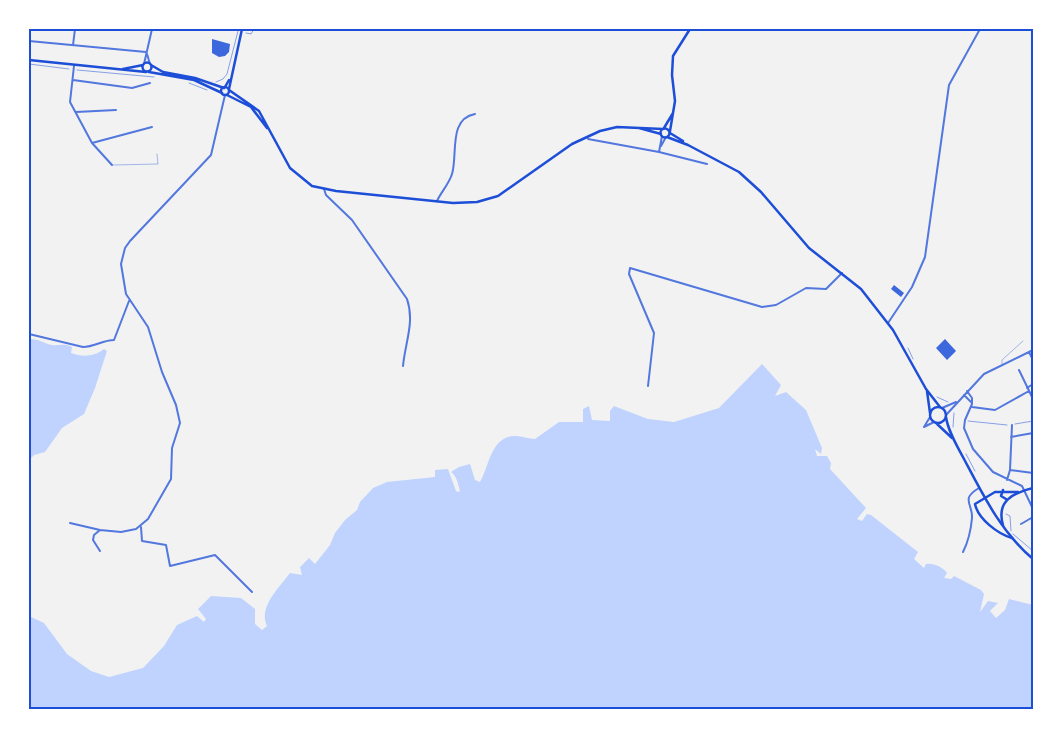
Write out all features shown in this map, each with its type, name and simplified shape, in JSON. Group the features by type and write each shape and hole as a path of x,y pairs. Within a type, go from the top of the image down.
{"main road":[{"path":"226,95 229,90 242,29"},
{"path":"666,137 670,132 674,109 672,63 676,50 690,29"},
{"path":"29,60 74,68 147,72 194,80 251,107 270,132"},
{"path":"144,64 147,72"},
{"path":"147,72 151,64"},
{"path":"120,70 151,64 163,72 195,78 229,90 259,111 294,173 312,186 324,189 469,203 492,199 506,192 582,138 608,128 664,128 688,145"},
{"path":"222,93 231,74"},
{"path":"661,135 674,109"},
{"path":"635,127 688,145 743,175 761,192 809,248 868,296 888,323 926,389 941,407 956,443 982,494 1004,529 1033,559"},
{"path":"926,389 930,417 956,443"},
{"path":"930,412 935,407 941,407"},
{"path":"935,423 941,422 946,416"},
{"path":"1004,529 1001,513 1007,499 1018,492 1033,488"},
{"path":"1012,538 992,527 974,505 976,501 990,493 1002,490 1018,492"},
{"path":"1002,490 1000,496 1007,499"}],"street":[{"path":"73,44 74,29"},
{"path":"144,64 152,29"},
{"path":"888,323 908,294 925,257 949,85 980,29"},
{"path":"29,40 146,52"},
{"path":"146,52 151,64"},
{"path":"74,68 70,99 92,143 112,165"},
{"path":"73,80 132,88 150,83"},
{"path":"70,523 100,530 121,532 140,527 148,519 170,483 172,448 180,423 176,405 160,367 148,327 129,301 121,272 125,248 211,155 226,95"},
{"path":"76,112 116,110"},
{"path":"437,201 452,171 459,126 465,118 476,114"},
{"path":"92,143 152,126"},
{"path":"659,152 661,135"},
{"path":"660,148 666,137"},
{"path":"588,139 659,152 707,164"},
{"path":"324,189 326,195 352,220 407,299 410,325 403,366"},
{"path":"648,386 654,333 629,274 630,268 762,307 776,305 806,288 826,289 842,273"},
{"path":"29,334 83,347 90,347 107,340 114,340 129,301"},
{"path":"946,416 984,374 1031,351"},
{"path":"1031,351 1033,360"},
{"path":"1019,370 1033,399"},
{"path":"1027,388 1033,384"},
{"path":"967,391 972,398 972,405 965,420 966,432 978,456 992,472 1020,485 1033,510"},
{"path":"964,395 972,405 995,410 1029,392"},
{"path":"941,407 958,401"},
{"path":"930,417 924,427 935,423"},
{"path":"1007,480 1010,470 1012,425"},
{"path":"1011,437 1033,433"},
{"path":"1010,470 1033,473"},
{"path":"962,552 968,538 972,520 969,498 979,488"},
{"path":"1021,524 1033,517"},
{"path":"140,527 142,541 166,545 170,566 215,555 252,592"},
{"path":"100,530 94,535 93,540 100,551"}],"lane":[{"path":"112,165 158,164 157,154"},
{"path":"1002,364 1002,360 1023,341"}],"path":[{"path":"244,33 251,34 254,29"},
{"path":"214,81 220,81 227,74 238,31"},
{"path":"29,64 155,77"},
{"path":"187,82 209,91"},
{"path":"908,349 917,365"},
{"path":"935,396 949,404"},
{"path":"952,409 953,431"},
{"path":"965,420 1012,425 1033,421"},
{"path":"964,452 977,476"},
{"path":"1003,514 1010,516 1012,532 1033,552"}],"water":[{"path":"29,339 52,345 69,346 72,347 71,353 79,355 88,356 104,349 107,351 84,414 62,428 45,452 34,455 29,460"},
{"path":"762,364 781,385 775,396 786,392 806,410 822,448 821,454 815,449 817,456 827,456 831,463 830,469 866,508 857,519 862,521 867,514 871,515 918,552 914,559 924,568 926,564 938,566 947,573 944,578 951,579 954,576 981,590 984,594 980,612 988,601 998,603 990,611 996,618 1005,610 1009,599 1033,605 1033,709 29,709 29,616 44,623 67,654 91,671 109,677 143,668 164,646 177,625 197,616 204,622 206,619 198,609 211,596 241,598 255,609 255,624 262,630 267,626 265,612 267,605 280,585 290,573 302,575 300,567 309,558 315,564 330,545 335,533 345,520 357,510 360,502 373,488 387,482 435,477 435,470 448,469 458,492 460,491 457,480 451,472 459,467 470,464 475,480 480,482 496,446 508,437 518,436 535,439 559,422 583,422 583,409 589,406 592,420 610,421 610,411 614,406 648,419 674,422 719,408"}],"building":[{"path":"212,39 230,44 229,52 225,56 219,57 212,53"},
{"path":"894,285 904,293 901,297 891,289"},
{"path":"945,339 956,351 947,360 936,348"}]}
